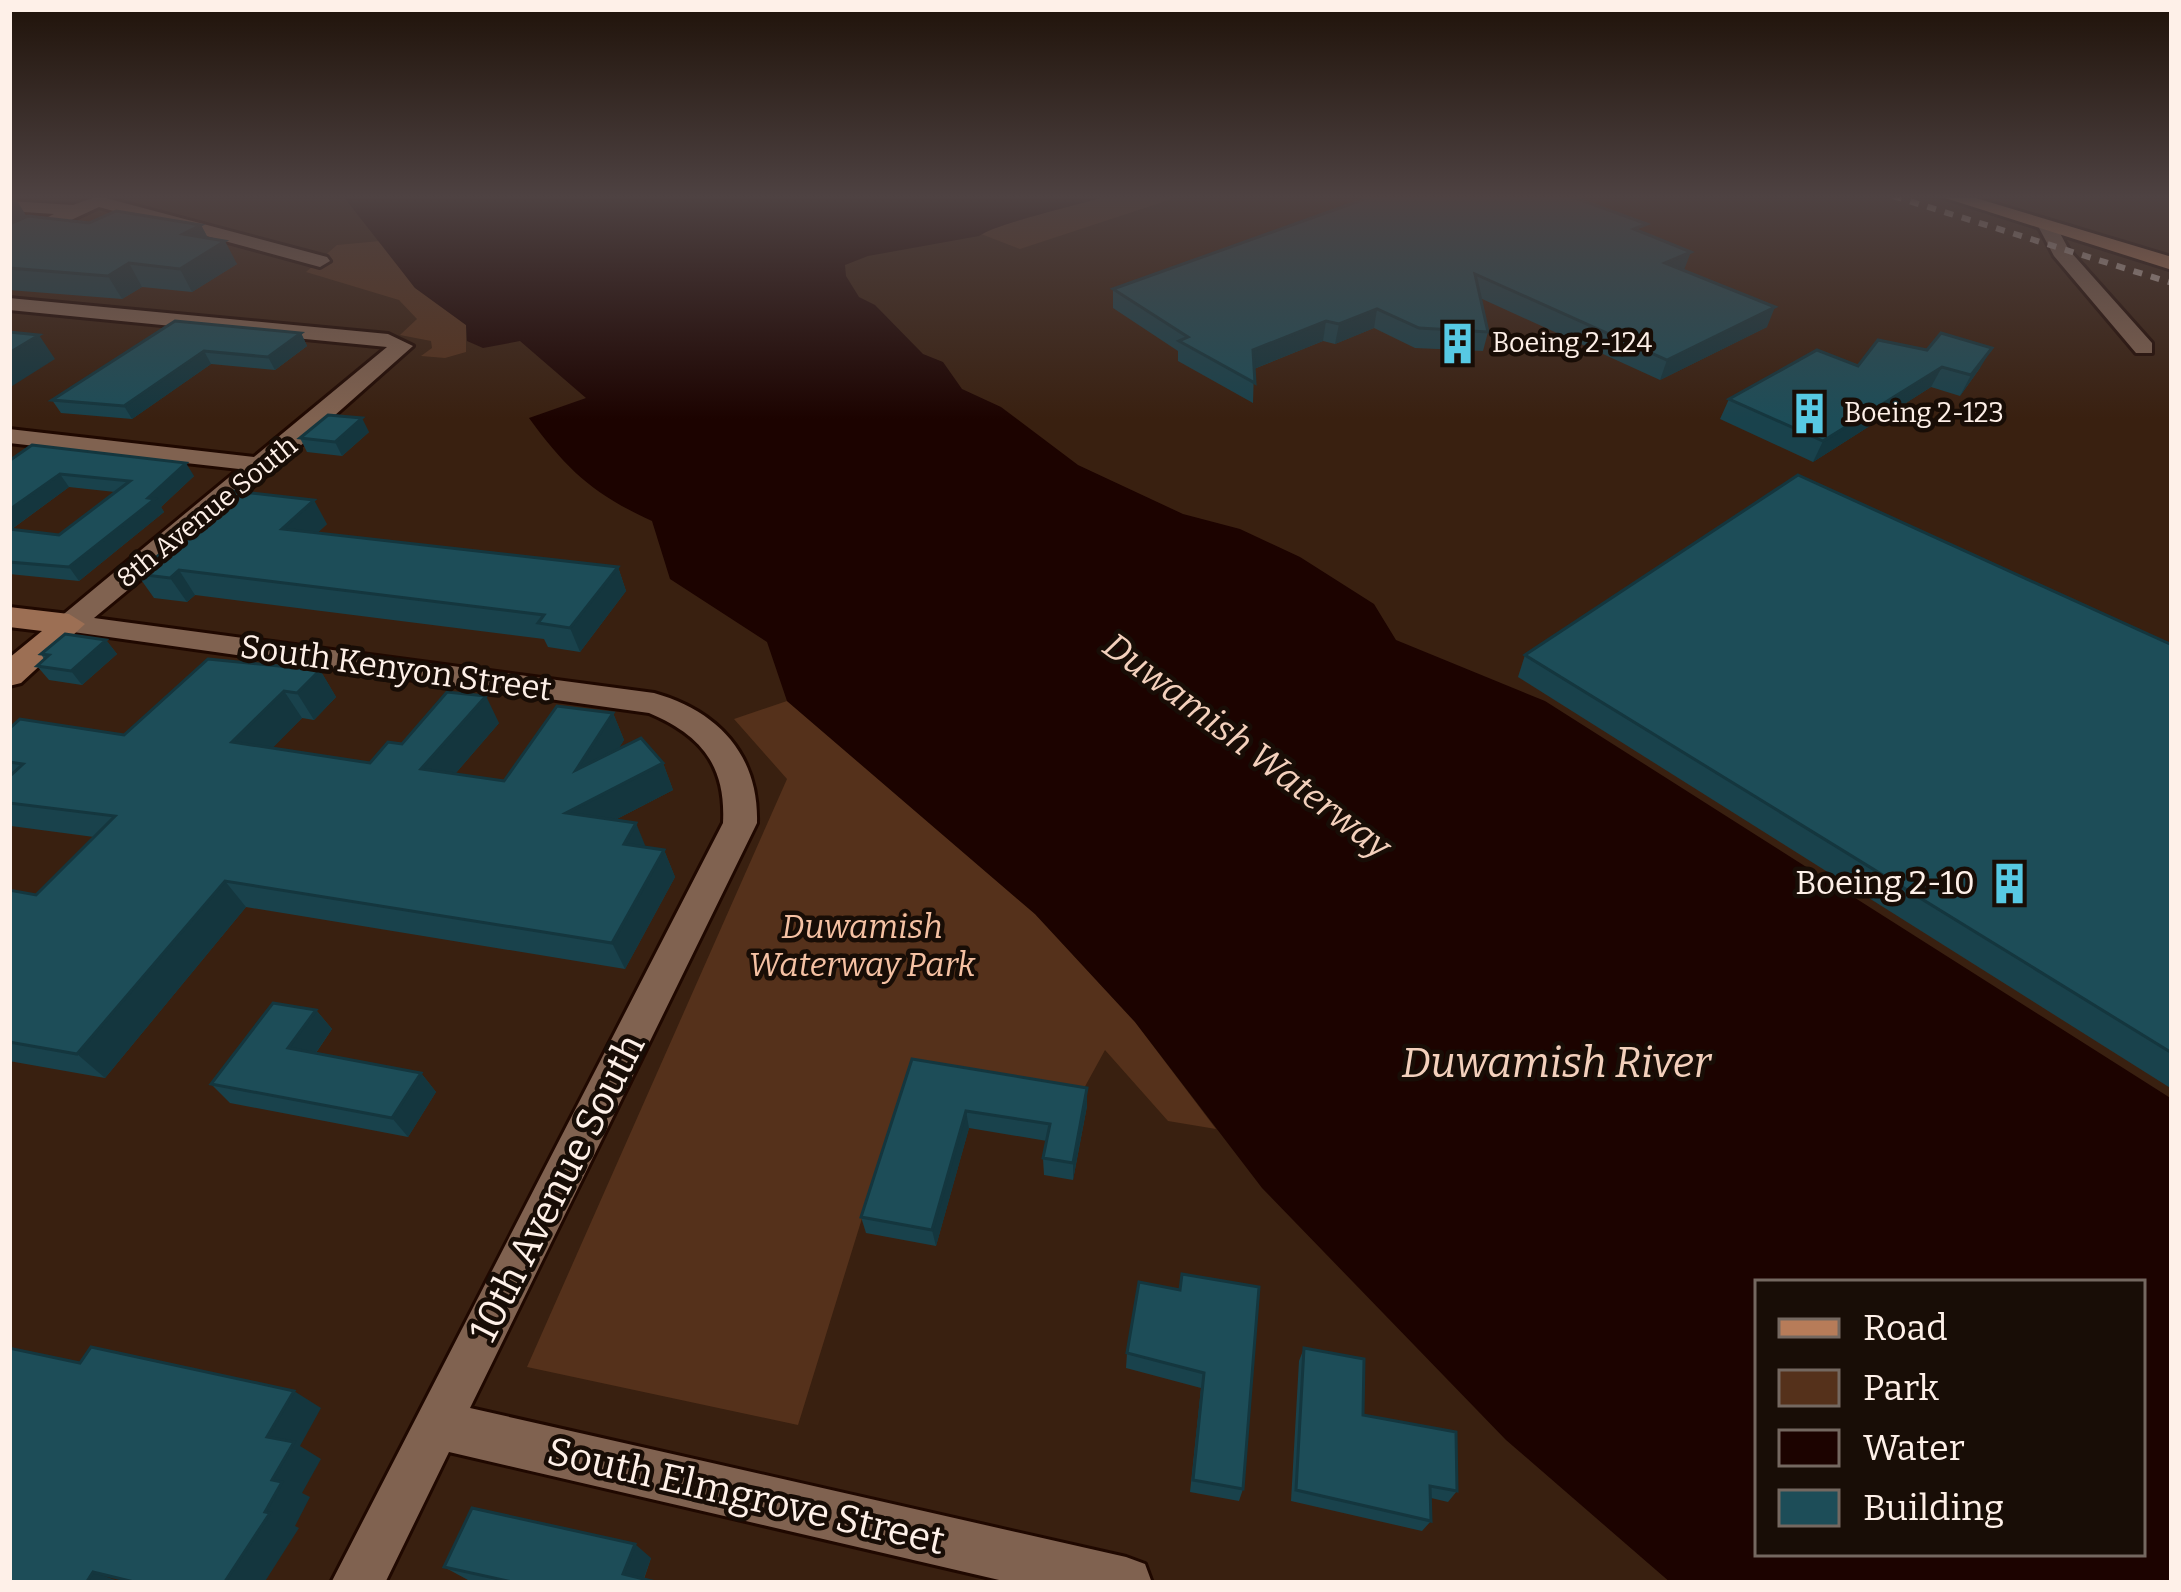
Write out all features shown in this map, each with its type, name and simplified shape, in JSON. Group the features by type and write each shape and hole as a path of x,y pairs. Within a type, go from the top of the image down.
{"street":[{"path":"2077,270 2144,348"},
{"name":"8th Avenue South","path":"9,304 388,340 402,346 9,675"},
{"path":"9,436 264,465"},
{"name":"South Kenyon Street","path":"9,617 654,703 691,719 708,735 728,754 745,789"},
{"name":"10th Avenue South","path":"358,1583 733,838 745,789"},
{"name":"South Elmgrove Street","path":"436,1425 1126,1583"}],"green space":[{"path":"402,270 414,287 466,325 466,352 445,358 421,356 432,348 431,341 400,335 417,319 399,300 306,272"},
{"name":"Duwamish Waterway Park","path":"787,701 1035,914 1135,1022 1216,1129 1168,1121 1105,1050 1077,1101 907,1073 798,1425 527,1367 787,779 734,719"}],"water":[{"name":"Duwamish River","path":"401,270 845,270 859,297 875,305 923,354 943,362 962,389 1001,407 1078,465 1183,514 1240,529 1300,557 1374,604 1396,640 1545,701 2172,1099 2172,1583 1671,1583 1506,1440 1262,1188 1135,1022 1035,914 787,701 767,642 670,579 652,521 583,479 529,418 586,398 520,341 483,348 467,341 466,325 415,288"}],"building":[{"path":"37,270 117,270 108,276"},
{"path":"1165,270 1683,270 1775,307 1667,360 1475,274 1488,332 1419,328 1377,309 1339,324 1326,321 1253,350 1255,383 1179,341 1188,337 1113,289"},
{"path":"175,321 301,333 268,357 204,351 124,406 52,400"},
{"path":"9,332 39,335 9,353"},
{"path":"1941,333 1992,348 1971,375 1942,367 1823,441 1729,399 1817,350 1858,366 1878,340 1927,350"},
{"path":"328,415 362,418 335,442 300,438"},
{"path":"32,445 186,463 148,498 155,499 69,567 9,562 9,529 59,535 130,481 60,474 9,510 9,461"},
{"name":"Boeing 2-10","path":"1798,475 2172,645 2172,1053 1525,655"},
{"path":"233,491 314,500 282,529 618,567 570,628 538,623 544,615 179,570 170,578 137,574"},
{"path":"65,634 106,640 71,671 37,666 49,655 41,654"},
{"path":"208,659 320,670 297,693 284,691 232,742 370,763 388,742 402,744 447,692 486,696 421,769 504,781 557,706 613,713 576,770 641,738 663,763 566,813 636,823 624,844 664,850 612,943 225,881 77,1054 9,1042 9,890 36,895 115,816 9,803 9,777 23,764 9,762 9,729 20,719 124,735"},
{"path":"273,1003 316,1010 288,1048 421,1073 392,1118 211,1084"},
{"path":"912,1059 1087,1088 1073,1163 1043,1158 1050,1124 966,1111 932,1230 861,1217"},
{"path":"1182,1274 1259,1287 1243,1489 1193,1480 1204,1373 1127,1353 1139,1282 1180,1290"},
{"path":"91,1347 294,1391 267,1437 294,1442 272,1480 282,1482 265,1512 270,1513 224,1583 138,1583 93,1572 86,1583 9,1583 9,1348 80,1363"},
{"path":"1304,1348 1364,1359 1363,1415 1456,1432 1457,1491 1430,1486 1431,1521 1296,1490"},
{"path":"472,1508 635,1544 623,1574 660,1583 517,1583 444,1567"}],"railway":[{"path":"2131,270 2172,283"}],"place":[{"name":"Boeing 2-124","path":"1458,343"},
{"name":"Boeing 2-123","path":"1810,413"},
{"name":"Boeing 2-10","path":"2009,883"}],"water label":[{"name":"Duwamish Waterway","path":"1247,746"}]}
